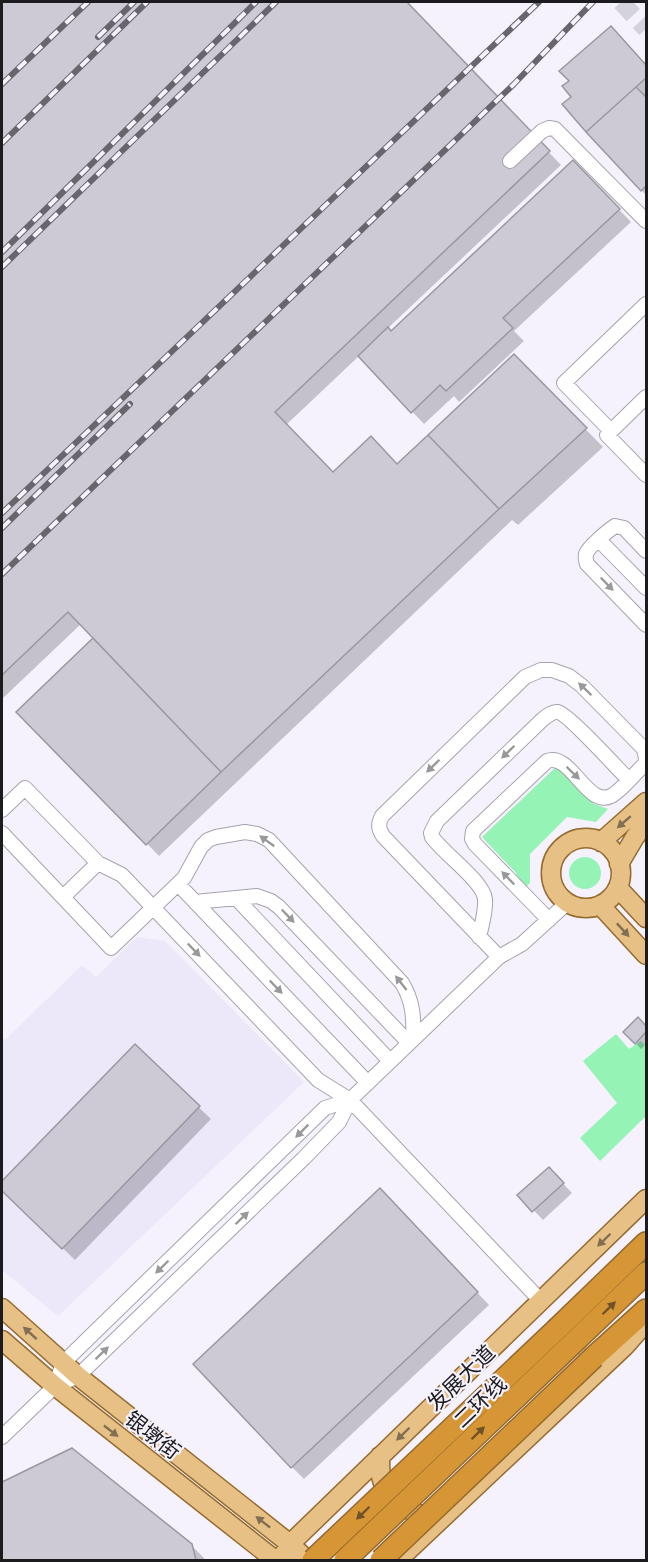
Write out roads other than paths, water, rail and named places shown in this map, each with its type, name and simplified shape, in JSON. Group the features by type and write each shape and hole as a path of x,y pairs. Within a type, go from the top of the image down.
{"highway":[{"name":"二环线","path":"313,1560 646,1243"},
{"name":"二环线","path":"345,1560 646,1273"},
{"path":"381,1560 646,1310"}],"main road":[{"path":"601,842 646,802"},
{"path":"619,864 646,822"},
{"path":"592,839 601,842 615,855 619,864 621,872 618,888 607,901 600,905 584,908 567,903 560,897 552,880 551,870 558,853 573,841 592,839"},
{"path":"618,888 646,918"},
{"path":"600,905 646,956"},
{"name":"发展大道","path":"280,1560 290,1544 646,1199"},
{"name":"银墩街","path":"2,1308 78,1376 290,1544 307,1560"},
{"path":"398,1560 625,1346 646,1322"},
{"name":"银墩街","path":"2,1340 54,1386 275,1560"},
{"path":"380,1456 381,1475 385,1488 395,1501 409,1511 441,1520"}],"street":[{"path":"510,161 543,131 549,128 555,129 646,221"},
{"path":"611,431 564,383 646,304"},
{"path":"646,397 607,435 646,475"},
{"path":"646,551 620,526 611,529 585,556 587,564 646,626"},
{"path":"599,540 646,588"},
{"path":"499,957 383,836 378,829 378,823 382,816 525,677 541,670 560,672 576,681 643,748 646,756 645,764 614,794 605,798 596,796 562,762 552,759 542,764 473,831 472,839 475,844 549,920"},
{"path":"479,937 485,908 484,894 432,837 431,833 437,820 542,720 554,712 559,712 572,722 629,780"},
{"path":"2,810 25,788 98,863 122,875 318,1080 350,1100 541,1301"},
{"path":"2,833 111,948 178,884 188,872 201,847 208,840 246,832 269,840 402,983 413,1013 411,1041"},
{"path":"63,897 98,863"},
{"path":"178,884 368,1083"},
{"path":"195,902 257,896 271,901 411,1041"},
{"path":"236,898 390,1061"},
{"path":"2,1437 54,1386 78,1376 339,1122 350,1100 390,1061 499,957 522,944 567,903"},
{"path":"54,1386 63,1363 326,1108 350,1100"}],"tunnel":[{"path":"621,2 646,29"}],"railway":[{"path":"2,84 88,2"},
{"path":"98,37 134,2"},
{"path":"2,143 147,2"},
{"path":"2,252 256,2"},
{"path":"2,267 276,2"},
{"path":"2,513 539,2"},
{"path":"2,574 514,84 593,2"},
{"path":"2,528 130,404"}]}
